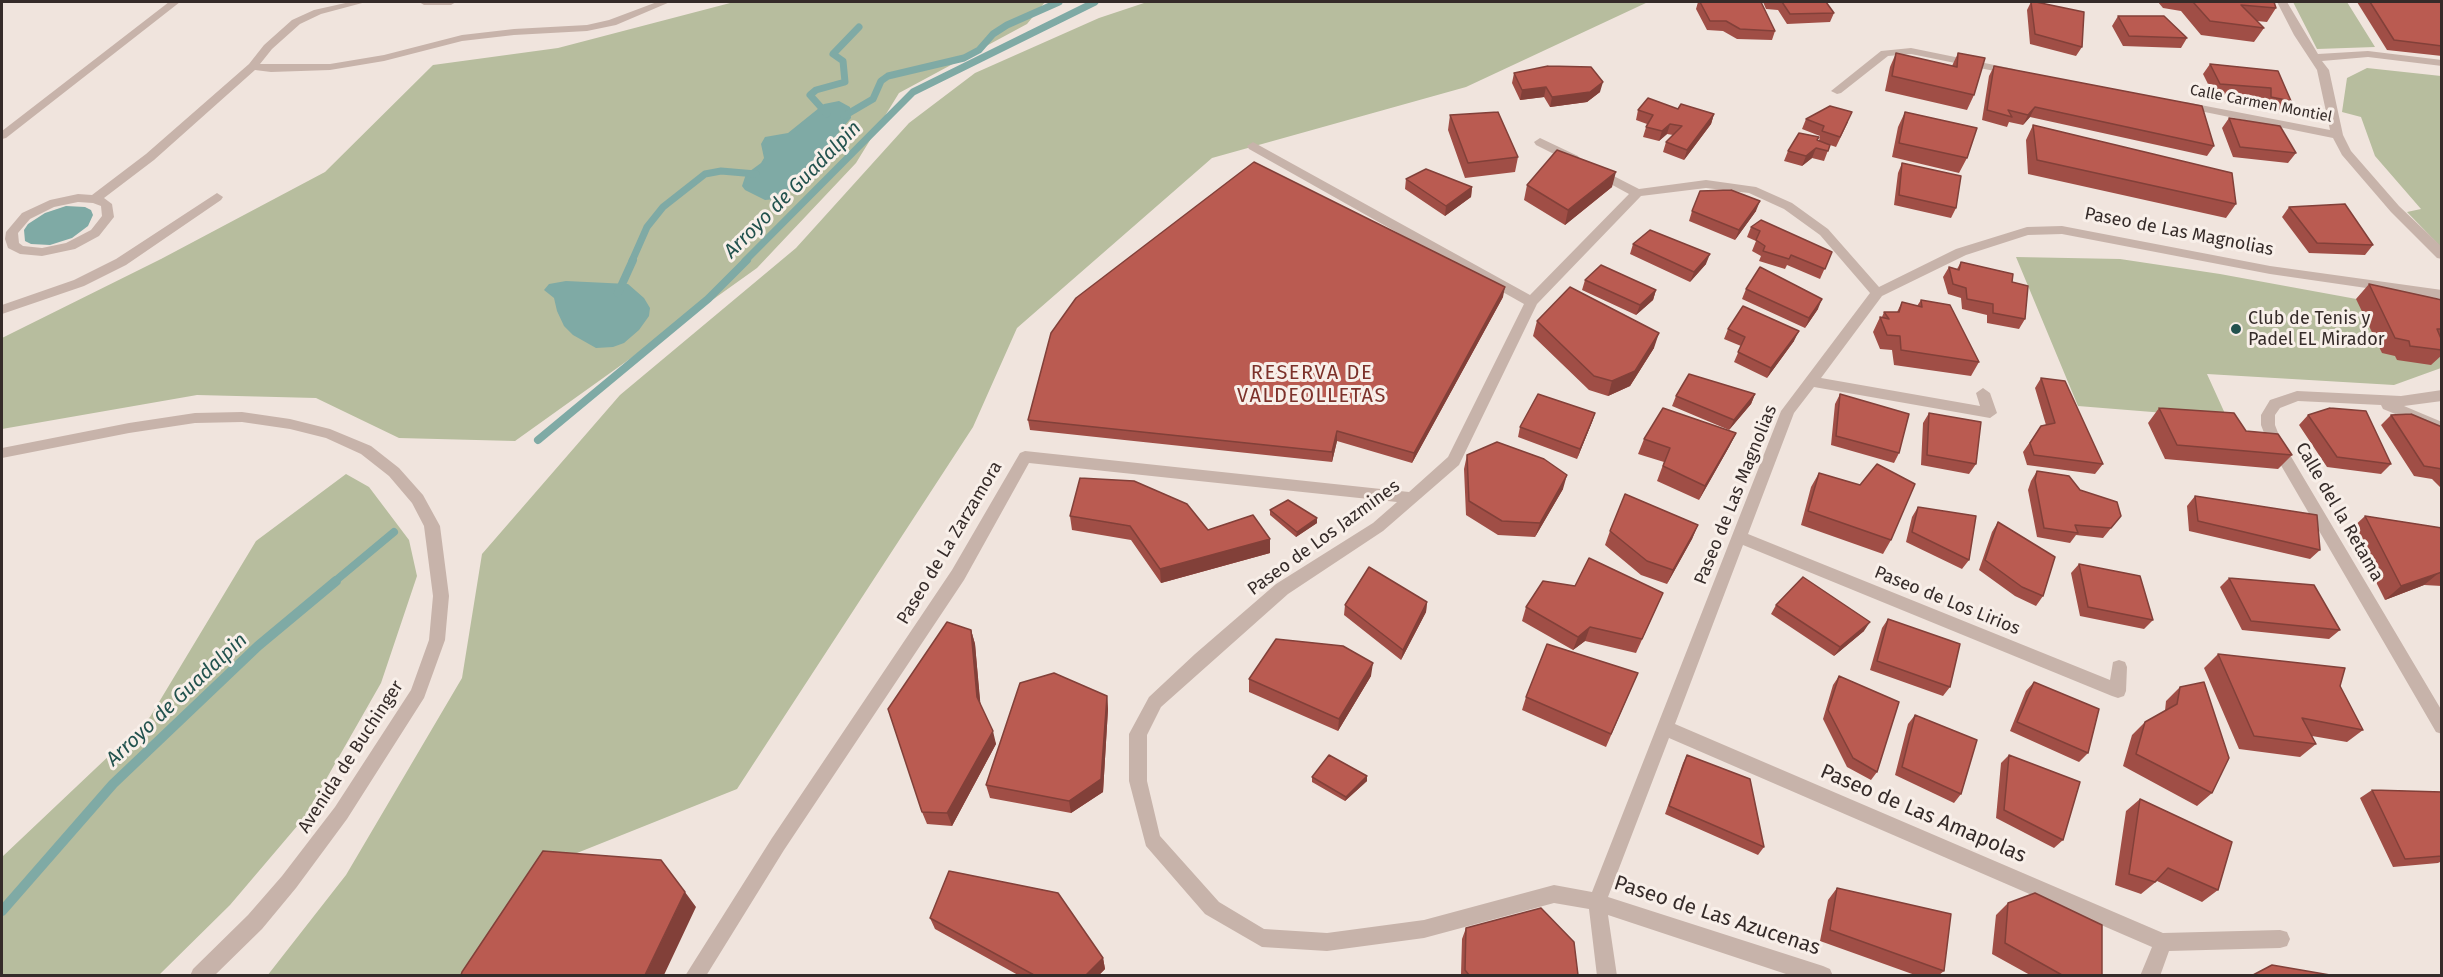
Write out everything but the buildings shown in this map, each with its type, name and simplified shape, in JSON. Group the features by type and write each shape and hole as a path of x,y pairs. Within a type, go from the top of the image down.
{"street":[{"path":"2,135 175,2"},
{"path":"95,199 150,157 253,66 268,47 296,22 345,3 361,2"},
{"path":"424,2 451,2"},
{"path":"253,66 271,69 330,66 384,58 462,38 514,32 587,28 621,20 665,2"},
{"path":"2282,2 2323,70 2337,135 2346,152 2395,209 2442,255"},
{"path":"1837,90 1885,53 1911,51 2030,75"},
{"path":"2316,58 2368,54 2442,63"},
{"name":"Calle Carmen Montiel","path":"2178,104 2337,135"},
{"path":"1540,142 1638,193 1706,184 1752,190 1788,206 1824,232 1877,293"},
{"path":"1253,146 1531,302"},
{"name":"Paseo de Los Jazmines","path":"1597,902 1554,894 1424,929 1327,942 1262,938 1212,908 1152,840 1138,781 1138,734 1155,702 1282,589 1378,527 1454,460 1531,302 1638,193"},
{"path":"2,310 79,283 121,262 217,197"},
{"path":"2,226 64,200 95,199 106,204 108,210 108,217 95,233 84,240 56,250 42,252 20,250 7,244 12,232 26,216"},
{"name":"Paseo de Las Magnolias","path":"1607,975 1597,902 1788,411 1877,293 1961,252 2027,231 2062,230 2270,270 2442,295"},
{"path":"1811,381 1990,413 1983,393"},
{"path":"2377,401 2424,400 2442,394"},
{"name":"Calle del la Retama","path":"2377,401 2297,396 2275,404 2268,415 2268,425 2273,439 2442,727"},
{"path":"2377,401 2442,428"},
{"name":"Avenida de Buchinger","path":"2,453 129,428 195,418 242,417 290,424 330,434 366,450 394,472 418,499 432,526 441,596 438,640 418,693 341,813 289,882 255,921 200,975"},
{"name":"Paseo de La Zarzamora","path":"694,975 778,843 958,575 1025,457 1413,498"},
{"name":"Paseo de Los Lirios","path":"1739,537 2118,691 2119,667"},
{"name":"Paseo de Las Amapolas","path":"1665,728 2163,942"},
{"name":"Paseo de Las Azucenas","path":"1597,902 1823,975"},
{"path":"2150,975 2163,942 2280,939"}],"green space":[{"path":"734,2 1045,2 1027,24 899,93 856,163 757,268 515,441 399,438 316,398 197,395 2,429 2,338 161,259 325,172 433,65 558,48"},
{"path":"1147,2 1648,2 1466,87 1212,158 1017,328 973,427 737,789 572,855 512,975 267,976 346,875 462,678 482,554 620,395 796,248 909,123 975,73 1099,18"},
{"path":"2293,2 2347,2 2375,47 2317,49"},
{"path":"2367,68 2441,76 2441,247 2407,212 2421,209 2375,156 2361,117 2342,112 2347,78"},
{"name":"Club de Tenis y Padel EL Mirador","path":"2016,257 2120,259 2220,274 2411,309 2441,349 2441,368 2394,385 2207,374 2227,418 2078,406"},
{"path":"346,474 369,487 409,540 417,576 381,683 304,818 230,905 159,975 2,975 2,857 150,717 256,541"}],"water":[{"path":"839,101 850,107 851,118 839,132 832,150 800,182 776,199 765,200 745,190 742,186 746,174 764,158 761,144 765,137 788,133 824,104"},
{"path":"66,206 85,207 91,210 93,215 88,226 72,238 50,245 31,244 25,241 24,230 28,224 45,213"},
{"path":"566,281 628,284 644,298 650,308 649,316 639,330 624,343 613,347 596,348 573,335 564,326 554,298 544,290 549,284"}],"waterway":[{"path":"844,116 873,99 881,81 888,76 964,58 979,50 993,34 1007,25 1059,2"},
{"name":"Arroyo de Guadalpin","path":"745,261 913,92 1095,2"},
{"path":"827,114 810,95 816,90 845,82 843,61 833,54 859,27"},
{"path":"632,261 647,227 663,207 705,174 721,171 756,174"},
{"path":"618,293 633,260"},
{"name":"Arroyo de Guadalpin","path":"538,440 708,299 747,260"},
{"name":"Arroyo de Guadalpin","path":"334,582 394,532"},
{"name":"Arroyo de Guadalpin","path":"2,911 113,784 258,646 336,581"}],"place":[{"name":"Club de Tenis y Padel EL Mirador","path":"2236,329"}],"district":[{"name":"RESERVA DE VALDEOLLETAS","path":"1312,384"}]}
